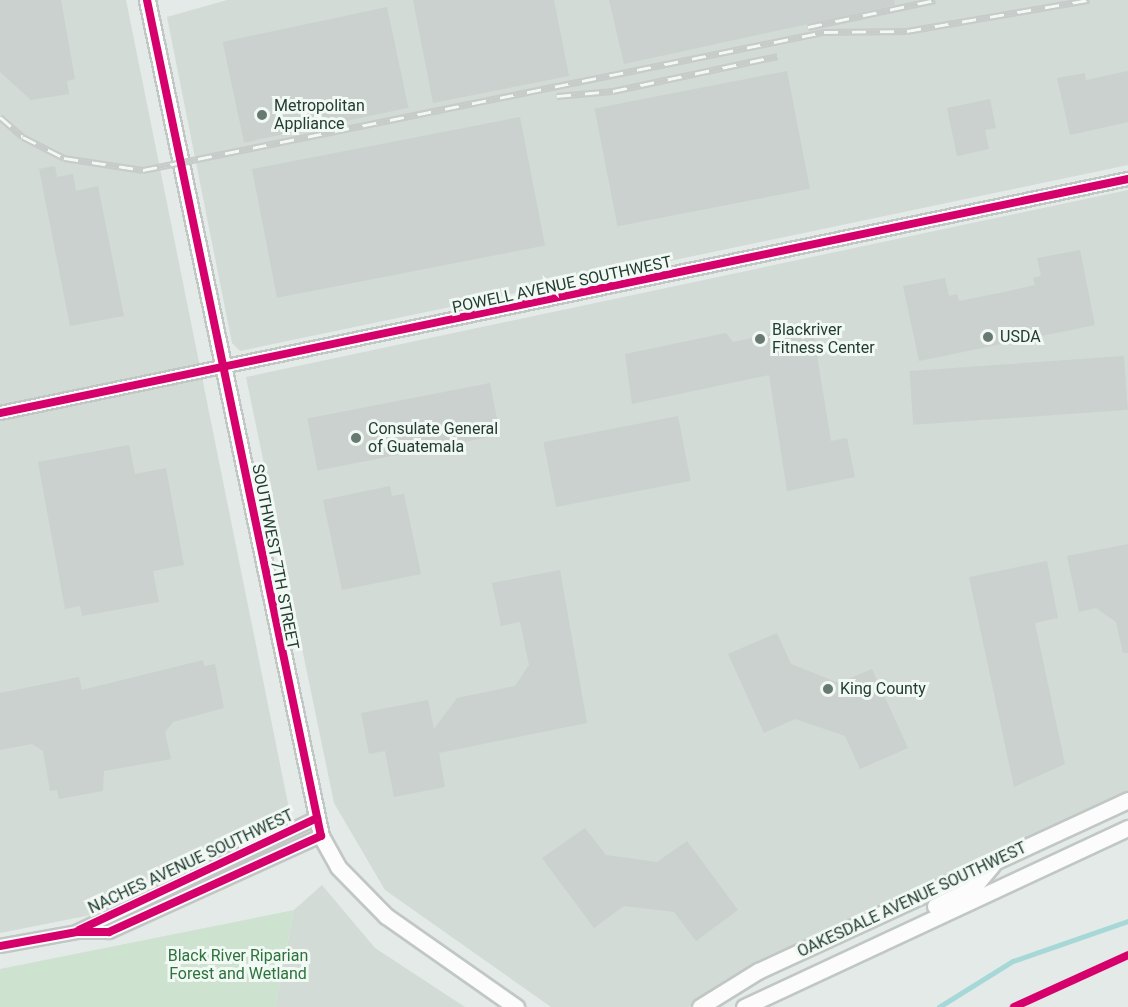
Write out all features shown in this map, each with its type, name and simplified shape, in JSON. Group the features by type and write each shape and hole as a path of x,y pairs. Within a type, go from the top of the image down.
{"street":[{"name":"SOUTHWEST 7TH STREET","path":"147,0 321,836 338,867 386,916 516,1007"},
{"name":"POWELL AVENUE SOUTHWEST","path":"0,413 1128,179"},
{"name":"OAKESDALE AVENUE SOUTHWEST","path":"700,1007 758,971 1128,800"},
{"name":"NACHES AVENUE SOUTHWEST","path":"77,932 317,818"},
{"name":"OAKESDALE AVENUE SOUTHWEST","path":"744,1007 1128,828"},
{"name":"NACHES AVENUE SOUTHWEST","path":"0,946 77,932 109,932 321,836"},
{"path":"851,956 868,938 973,888 995,862"}],"shaded area":[{"path":"0,0 126,0 288,804 271,833 121,909 0,933"},
{"path":"227,0 1128,0 1128,165 240,351 232,343 167,17"},
{"path":"1128,190 1128,795 743,970 689,1007 551,1007 385,890 334,803 246,377"},
{"path":"322,885 375,948 465,1007 275,1007 294,910"}],"green space":[{"name":"Black River Riparian Forest and Wetland","path":"294,910 275,1007 0,1007 0,969"}],"building":[{"path":"0,0 61,0 75,79 67,81 69,94 31,100 0,72"},
{"path":"413,0 554,0 569,76 433,103"},
{"path":"609,0 894,0 895,5 624,64"},
{"path":"387,7 408,108 244,143 223,42"},
{"path":"787,71 810,189 617,226 595,108"},
{"path":"1128,71 1128,122 1070,135 1057,78 1085,73 1086,80"},
{"path":"990,99 996,128 985,130 989,149 957,156 947,108"},
{"path":"520,117 545,246 277,298 252,169"},
{"path":"55,166 57,177 73,174 76,191 98,186 124,316 70,326 39,169"},
{"path":"1080,250 1095,325 919,361 903,286 945,278 949,296 957,294 959,301 1004,292 1035,285 1033,278 1041,276 1037,258"},
{"path":"812,325 831,441 847,438 855,477 787,491 769,375 632,404 625,354 726,333 733,342"},
{"path":"1124,356 1128,410 913,425 910,371"},
{"path":"490,383 500,435 318,471 307,418"},
{"path":"678,416 691,481 556,507 544,442"},
{"path":"129,445 135,474 166,468 184,565 153,571 159,602 82,616 80,606 65,609 38,462"},
{"path":"390,486 392,496 404,494 421,574 342,590 323,500"},
{"path":"1128,544 1128,653 1123,653 1116,622 1096,608 1079,612 1067,556"},
{"path":"1047,561 1058,618 1035,623 1065,764 1014,787 969,577"},
{"path":"560,570 587,723 439,753 445,787 394,797 385,751 369,754 361,713 428,700 434,729 457,698 515,686 529,665 520,622 501,626 492,583"},
{"path":"777,633 791,664 839,683 872,669 908,748 860,769 845,736 795,719 764,733 728,654"},
{"path":"203,660 204,666 215,664 224,708 173,722 165,732 171,759 104,771 103,791 59,799 57,790 50,791 43,751 32,744 0,750 0,693 79,677 82,690"},
{"path":"585,828 606,855 657,862 687,841 738,910 696,941 674,912 624,906 594,928 542,858"}],"waterway":[{"path":"939,1007 1013,961 1128,921"}],"railway":[{"path":"808,27 935,0"},
{"path":"0,117 23,137 64,158 143,170 824,32 907,31 1089,0"},
{"path":"557,96 613,91 777,56"}],"cycle path":[{"path":"0,946 77,932 109,932 321,836 147,0"},
{"path":"0,413 1128,179"},
{"path":"79,930 317,818"},
{"path":"1014,1007 1128,955"}],"place":[{"name":"Metropolitan Appliance","path":"262,115"},
{"name":"USDA","path":"988,337"},
{"name":"Blackriver Fitness Center","path":"760,339"},
{"name":"Consulate General of Guatemala","path":"356,438"},
{"name":"King County","path":"828,689"}]}
